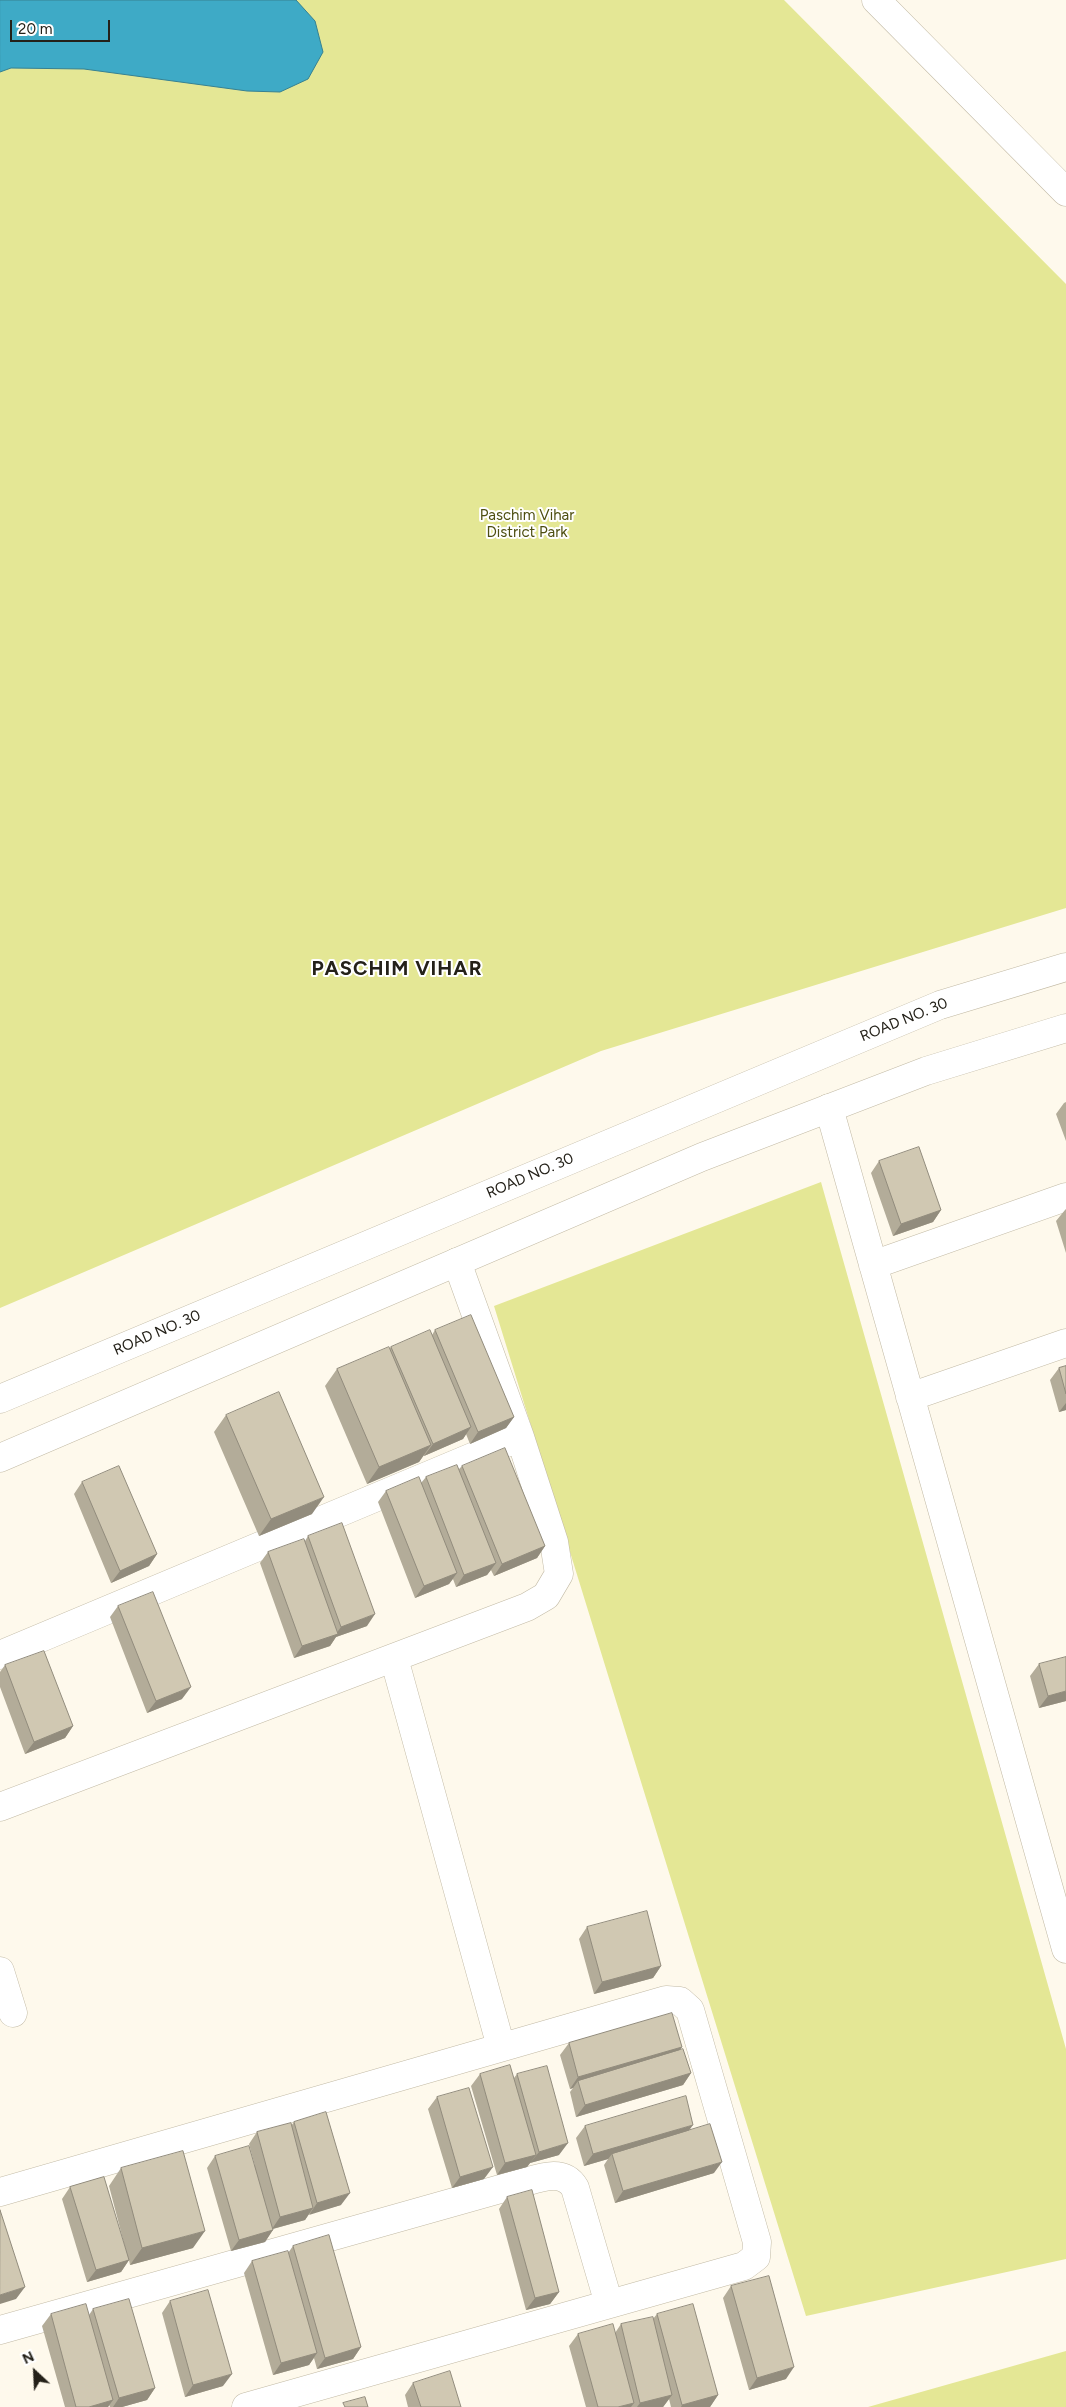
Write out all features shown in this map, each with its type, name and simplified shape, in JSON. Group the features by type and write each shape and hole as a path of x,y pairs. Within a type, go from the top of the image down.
{"street":[{"path":"876,0 1066,192"},
{"name":"ROAD NO. 30","path":"0,1399 940,1004 1066,967"},
{"path":"0,1458 702,1157 926,1071 1066,1028"},
{"path":"829,1108 910,1398 1059,1899 1066,1949"},
{"path":"872,1265 1066,1197"},
{"path":"0,1807 527,1607 546,1596 559,1574 554,1542 520,1437 457,1262"},
{"path":"910,1398 1066,1343"},
{"path":"0,1655 520,1437"},
{"path":"394,1658 501,2047"},
{"path":"0,1971 13,2013"},
{"path":"0,2192 666,2000 680,2000 690,2010 757,2242 756,2257 744,2266 246,2407"},
{"path":"0,2330 548,2176 562,2176 570,2180 575,2188 609,2304"}],"green space":[{"name":"Paschim Vihar District Park","path":"0,0 784,0 1066,284 1066,908 601,1051 0,1308"},
{"path":"821,1182 1066,2049 1066,2259 806,2316 494,1306"},
{"path":"1066,2351 1066,2407 868,2407"}],"water":[{"path":"0,0 296,0 315,21 323,52 308,79 280,92 247,91 84,69 11,68 0,72"}],"building":[{"path":"919,1147 941,1210 901,1224 879,1161"},
{"path":"471,1315 514,1417 478,1432 435,1330"},
{"path":"430,1330 471,1427 433,1444 391,1347"},
{"path":"389,1347 431,1445 379,1467 337,1369"},
{"path":"1066,1366 1066,1394 1059,1368"},
{"path":"279,1392 324,1497 271,1519 226,1415"},
{"path":"505,1448 545,1546 502,1564 462,1466"},
{"path":"457,1465 496,1563 464,1575 426,1477"},
{"path":"119,1466 157,1554 120,1571 82,1482"},
{"path":"419,1477 457,1573 424,1586 386,1491"},
{"path":"342,1523 375,1614 341,1627 308,1536"},
{"path":"304,1539 338,1634 302,1646 268,1552"},
{"path":"153,1592 191,1687 156,1701 118,1606"},
{"path":"44,1651 73,1726 34,1742 5,1665"},
{"path":"1066,1657 1066,1691 1048,1696 1039,1664"},
{"path":"647,1911 661,1966 602,1982 587,1927"},
{"path":"672,2013 682,2047 578,2077 569,2043"},
{"path":"683,2049 691,2073 585,2105 578,2081"},
{"path":"510,2065 536,2155 505,2163 480,2074"},
{"path":"547,2066 568,2143 539,2152 517,2074"},
{"path":"469,2088 493,2167 460,2177 437,2097"},
{"path":"686,2096 693,2125 593,2154 585,2126"},
{"path":"326,2112 350,2193 317,2203 294,2122"},
{"path":"291,2123 313,2208 280,2217 257,2132"},
{"path":"710,2124 722,2162 623,2191 612,2154"},
{"path":"249,2146 273,2230 239,2240 215,2156"},
{"path":"183,2151 205,2231 142,2248 121,2168"},
{"path":"104,2177 129,2260 96,2270 70,2187"},
{"path":"532,2190 559,2292 535,2298 507,2197"},
{"path":"0,2210 25,2287 0,2295"},
{"path":"329,2235 361,2347 325,2358 293,2246"},
{"path":"288,2251 317,2353 281,2363 252,2261"},
{"path":"769,2276 794,2367 757,2378 731,2286"},
{"path":"208,2290 232,2374 193,2385 170,2301"},
{"path":"129,2299 155,2388 119,2398 93,2309"},
{"path":"86,2304 113,2400 89,2407 76,2407 51,2314"},
{"path":"693,2304 718,2395 682,2405 657,2314"},
{"path":"653,2317 672,2395 640,2403 621,2324"},
{"path":"613,2324 634,2403 618,2407 598,2407 578,2334"},
{"path":"450,2371 461,2407 421,2407 413,2383"},
{"path":"365,2397 368,2407 345,2407 343,2403"}],"district":[{"name":"PASCHIM VIHAR","path":"397,969"}]}
